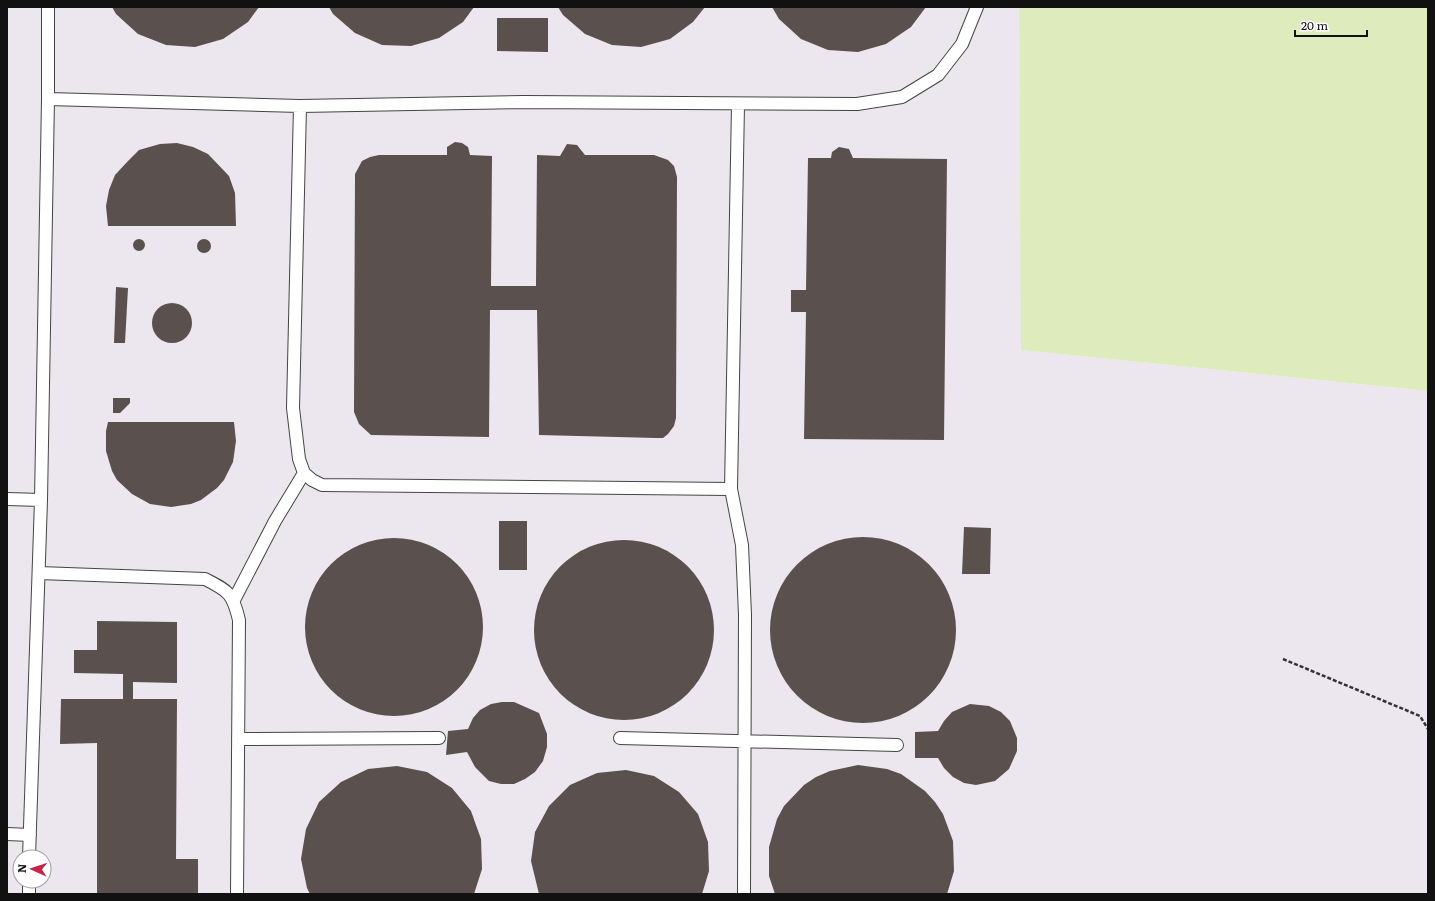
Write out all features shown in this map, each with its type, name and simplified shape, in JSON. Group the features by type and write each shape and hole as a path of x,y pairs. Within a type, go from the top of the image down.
{"lane":[{"path":"29,849 41,500 48,99 48,7"},
{"path":"48,99 300,106 523,102 738,105 857,104 902,97 938,75 962,44 976,7"},
{"path":"738,105 731,488 742,545 745,615 744,894"},
{"path":"300,106 293,408 296,445 304,473 312,480 322,485 731,488"},
{"path":"234,600 275,521 304,473"},
{"path":"7,500 41,500"},
{"path":"39,573 205,579 222,587 234,600 239,620 237,894"},
{"path":"238,739 439,738"},
{"path":"620,738 897,745"},
{"path":"7,834 30,835"}],"path":[{"path":"1283,659 1420,716 1428,729"}],"shaded area":[{"path":"7,7 1019,7 1022,350 1428,391 1428,894 7,894"}],"green space":[{"path":"1019,7 1428,7 1428,391 1021,350"}],"building":[{"path":"112,7 259,7 248,22 223,39 195,47 166,45 138,34 116,14"},
{"path":"329,7 474,7 463,22 439,38 411,46 382,45 355,33 333,14"},
{"path":"558,7 705,7 693,22 670,39 641,47 612,45 585,34 563,15"},
{"path":"772,7 926,7 911,27 886,44 858,52 828,50 801,39 779,19"},
{"path":"497,18 548,18 548,52 497,51"},
{"path":"455,142 462,143 468,147 470,155 492,156 491,286 536,286 537,155 560,156 567,144 577,145 585,155 654,155 668,160 674,166 677,177 676,418 674,426 663,438 539,435 537,310 490,310 489,437 371,435 359,424 354,412 355,174 362,161 370,157 379,155 447,155 447,147"},
{"path":"177,143 193,147 208,154 229,176 235,193 236,226 108,226 106,206 109,190 115,175 139,150 160,144"},
{"path":"839,147 849,149 853,158 947,159 944,440 804,439 806,312 791,312 791,290 806,290 808,158 831,158 832,152"},
{"path":"137,239 141,239 145,245 141,251 137,251 133,247 133,243"},
{"path":"204,239 209,241 211,246 209,251 204,253 199,251 197,246 199,241"},
{"path":"116,287 128,288 125,343 114,343"},
{"path":"172,303 186,309 192,323 186,337 172,343 158,337 152,323 158,309"},
{"path":"113,398 130,398 130,403 120,413 113,413"},
{"path":"108,422 234,422 236,441 233,462 224,480 217,488 201,500 191,504 171,507 150,504 132,494 117,480 112,471 106,451 106,431"},
{"path":"499,521 527,521 527,570 499,570"},
{"path":"964,527 991,528 990,574 962,574"},
{"path":"872,537 881,538 899,544 915,552 929,564 941,578 949,594 955,612 955,648 949,666 941,682 929,696 915,708 899,716 881,722 854,723 845,722 827,716 811,708 797,696 785,682 777,666 771,648 770,621 771,612 777,594 785,578 797,564 811,552 827,544 845,538"},
{"path":"385,538 403,538 428,545 443,553 457,564 468,578 476,593 483,618 483,636 476,661 468,676 457,690 443,701 420,712 403,716 385,716 368,712 352,705 338,696 325,683 316,669 309,653 305,636 305,618 309,601 316,585 325,571 338,558 352,549 368,542"},
{"path":"624,540 641,542 658,547 681,561 693,573 703,588 710,604 714,630 712,647 707,664 693,687 681,699 666,709 650,716 624,720 607,718 590,713 567,699 555,687 545,672 538,656 534,630 536,613 541,596 555,573 567,561 582,551 598,544"},
{"path":"97,621 177,622 177,683 133,682 133,699 177,699 176,859 198,859 198,894 97,894 97,743 60,744 61,699 123,699 123,674 74,673 74,650 97,650"},
{"path":"514,702 539,713 547,734 547,747 543,761 535,772 514,784 501,784 489,781 475,767 467,752 446,755 448,731 468,729 473,718 480,710 491,704"},
{"path":"970,704 989,706 1001,712 1010,721 1017,738 1017,751 1009,769 995,781 976,785 964,783 953,777 944,768 938,758 915,758 915,732 938,731 952,712"},
{"path":"858,765 887,769 901,774 925,791 935,802 943,814 953,841 954,871 947,894 775,894 769,876 769,847 777,819 784,806 804,785 816,777 830,771"},
{"path":"397,766 427,772 452,788 471,811 481,839 482,869 474,894 310,894 307,888 301,859 306,829 319,802 341,782 368,769"},
{"path":"626,770 654,776 679,792 698,814 708,842 709,871 702,894 539,894 531,861 535,832 549,806 570,785 597,773"}]}
